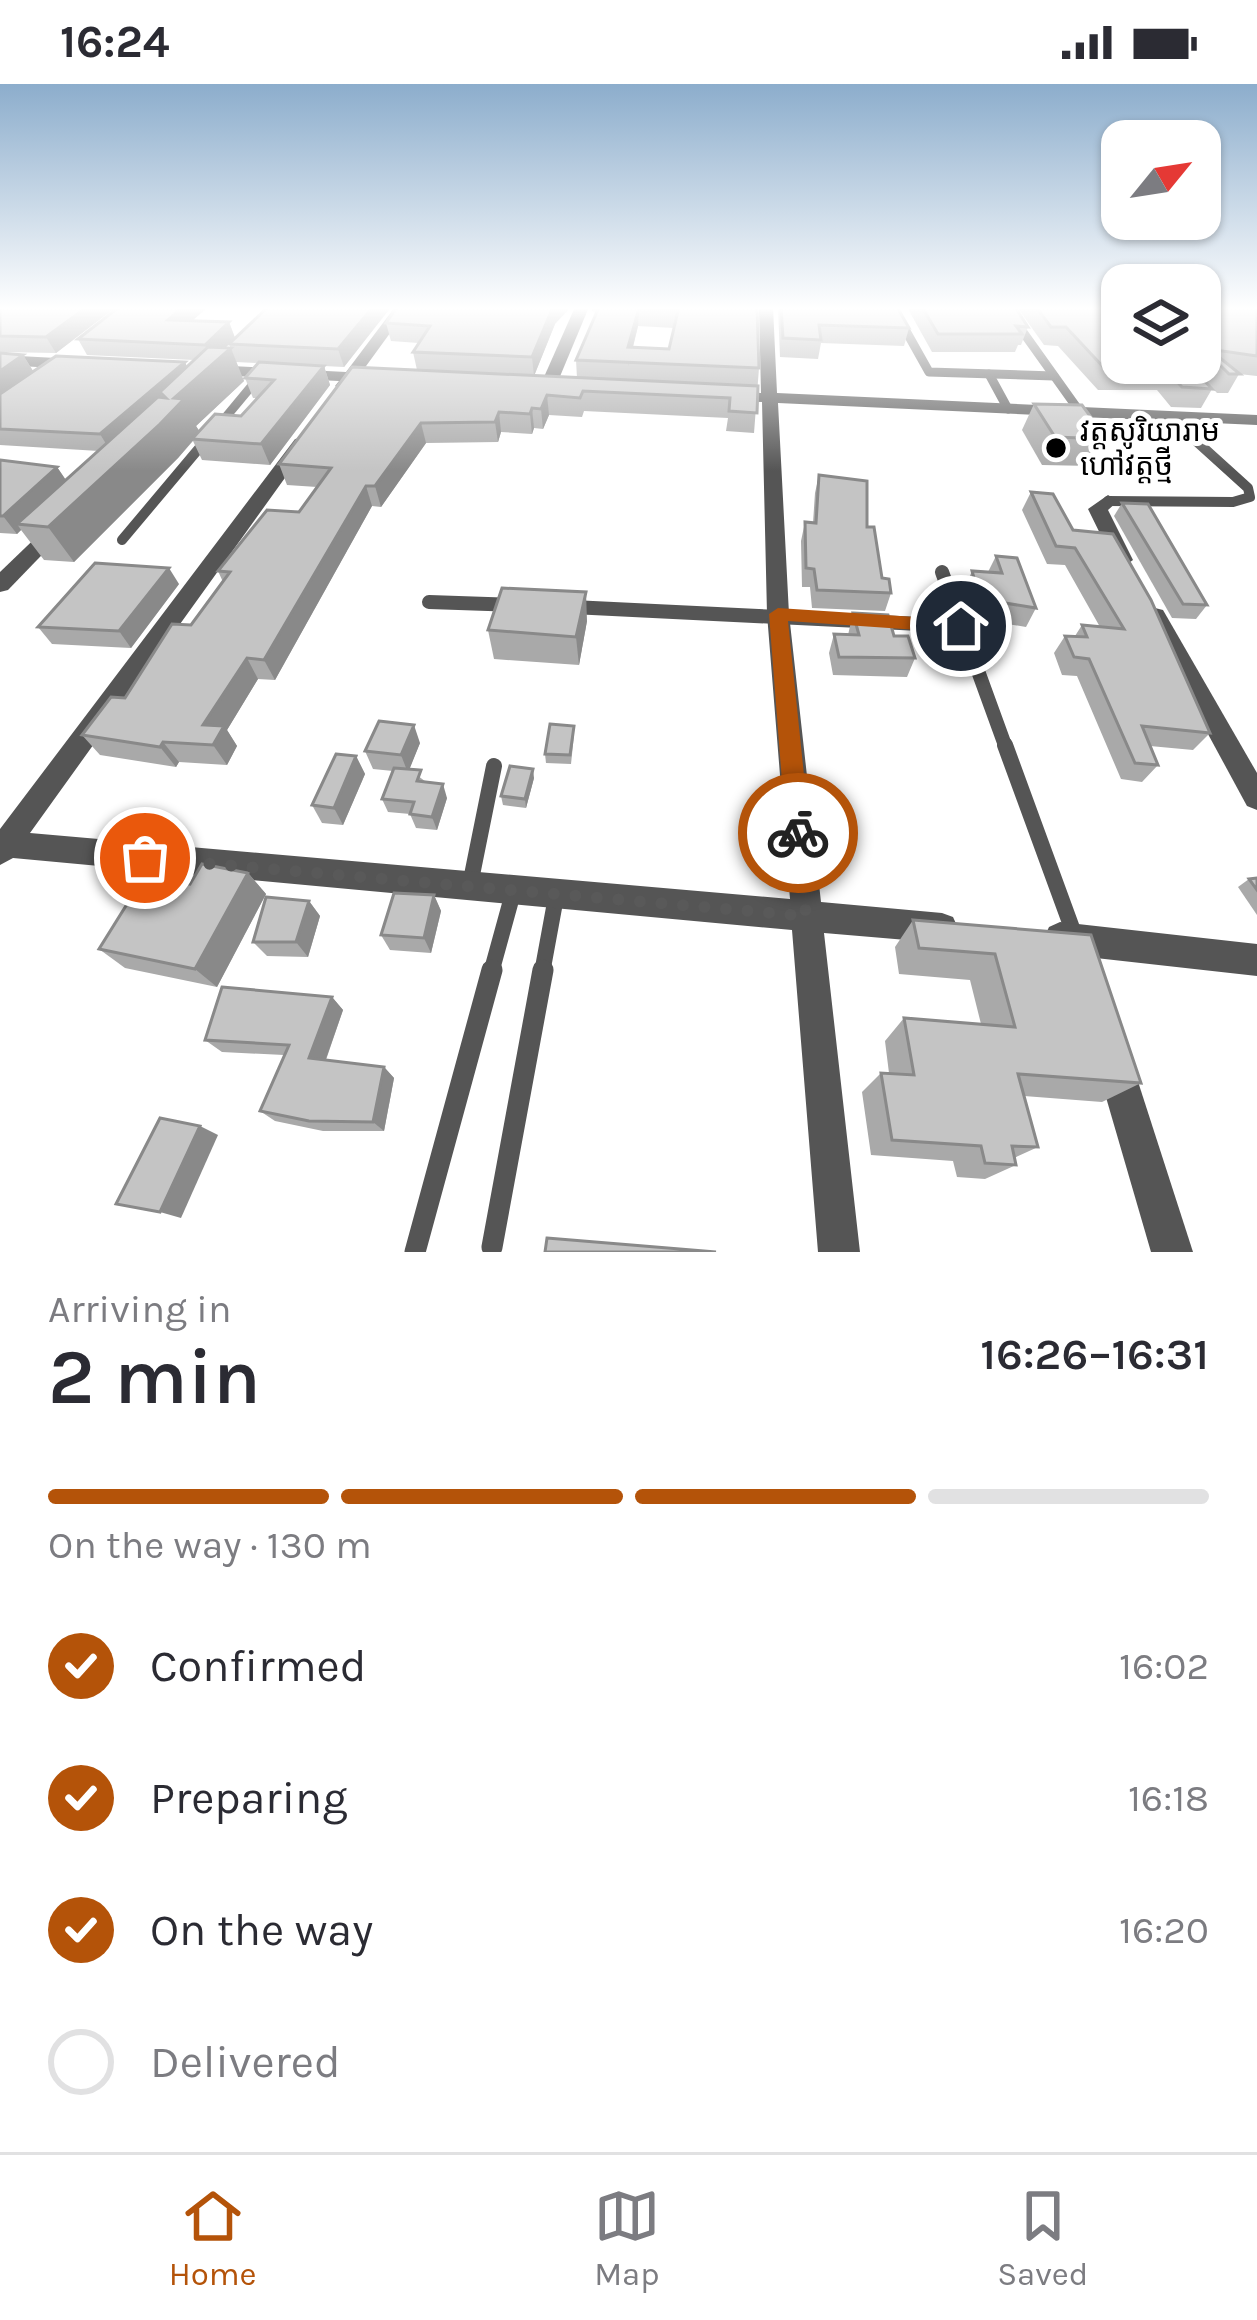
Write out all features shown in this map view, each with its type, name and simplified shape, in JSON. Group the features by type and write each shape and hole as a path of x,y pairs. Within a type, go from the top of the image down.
{"street":[{"path":"30,362 104,365"},
{"path":"2,847 361,362"},
{"path":"548,386 559,362"},
{"path":"770,362 778,614 839,1252"},
{"path":"29,387 59,363"},
{"path":"196,378 215,370 394,379"},
{"path":"526,385 571,387"},
{"path":"705,394 1169,416 1219,411 1257,420"},
{"path":"1108,501 1098,508 1100,520 1257,798"},
{"path":"0,584 74,511"},
{"path":"0,555 27,557"},
{"path":"2,847 964,930"},
{"path":"1031,936 1257,960"},
{"path":"1076,940 1090,984"},
{"path":"1104,1029 1172,1252"}],"lane":[{"path":"215,370 224,362"},
{"path":"923,362 929,372 1054,376"},
{"path":"1044,362 1080,412"},
{"path":"122,539 262,373"},
{"path":"988,374 1008,409"},
{"path":"1108,501 1233,502 1250,496 1248,488 1169,416"},
{"path":"941,572 1076,940"},
{"path":"429,602 522,605"},
{"path":"545,606 961,626"},
{"path":"470,888 494,766"},
{"path":"415,1252 513,893"},
{"path":"492,1247 556,897"}],"building":[{"path":"48,362 185,362 100,434 0,429 0,394"},
{"path":"193,362 216,362 174,398 184,399 160,424 48,527 17,524 158,397 166,398 160,392"},
{"path":"259,362 324,366 261,444 192,439 215,414 241,416 274,380 245,378"},
{"path":"610,362 759,362 759,368"},
{"path":"1221,362 1225,362 1240,374 1229,374"},
{"path":"352,367 758,386 757,413 729,411 730,398 583,391 580,398 547,395 541,409 532,408 530,414 499,412 495,422 421,423 375,486 366,486 264,660 247,658 203,725 224,726 213,745 163,742 160,747 82,735 111,697 125,698 172,624 191,625 230,572 218,571 267,510 299,512 331,468 279,464"},
{"path":"1179,384 1207,384 1212,389"},
{"path":"1034,404 1082,405 1107,439 1055,437"},
{"path":"0,460 57,467 0,516"},
{"path":"819,475 867,481 867,527 874,527 882,578 889,579 891,593 817,590 814,569 806,568 805,522 816,523"},
{"path":"1031,492 1053,494 1073,530 1113,534 1151,600 1210,733 1142,726 1158,765 1135,763 1089,659 1074,657 1065,636 1087,637 1082,625 1124,629 1075,548 1056,546"},
{"path":"1122,503 1148,504 1207,605 1183,604"},
{"path":"996,556 1017,558 1036,608 980,599 972,571 1002,573"},
{"path":"95,563 169,568 119,631 38,627"},
{"path":"502,588 586,592 576,637 488,630"},
{"path":"853,613 888,615 894,636 908,636 915,658 839,657 834,634 859,635"},
{"path":"379,721 414,725 401,755 365,751"},
{"path":"550,724 574,726 570,755 545,754"},
{"path":"336,754 356,756 334,808 312,805"},
{"path":"510,766 533,769 525,799 501,796"},
{"path":"394,768 421,770 417,781 443,784 432,817 410,814 414,802 382,799"},
{"path":"202,864 248,873 195,969 99,949 144,877 190,884"},
{"path":"394,893 434,895 424,938 381,935"},
{"path":"266,897 309,901 296,942 253,942"},
{"path":"913,920 1091,935 1141,1083 1018,1074 1038,1147 1012,1146 1016,1165 985,1163 981,1146 892,1140 881,1073 914,1075 904,1018 1015,1027 995,954 919,948"},
{"path":"222,987 332,997 309,1058 384,1067 373,1122 309,1121 260,1111 289,1045 205,1040"},
{"path":"160,1118 200,1126 160,1212 116,1204"},
{"path":"547,1238 716,1252 545,1252"}],"way so far":[{"path":"145,858 806,916 798,833"}],"place":[{"name":"វត្តសូរិយារាម ហៅវត្តថ្មី","path":"1056,448"}],"route":[{"path":"798,833 778,614 961,626"}]}
